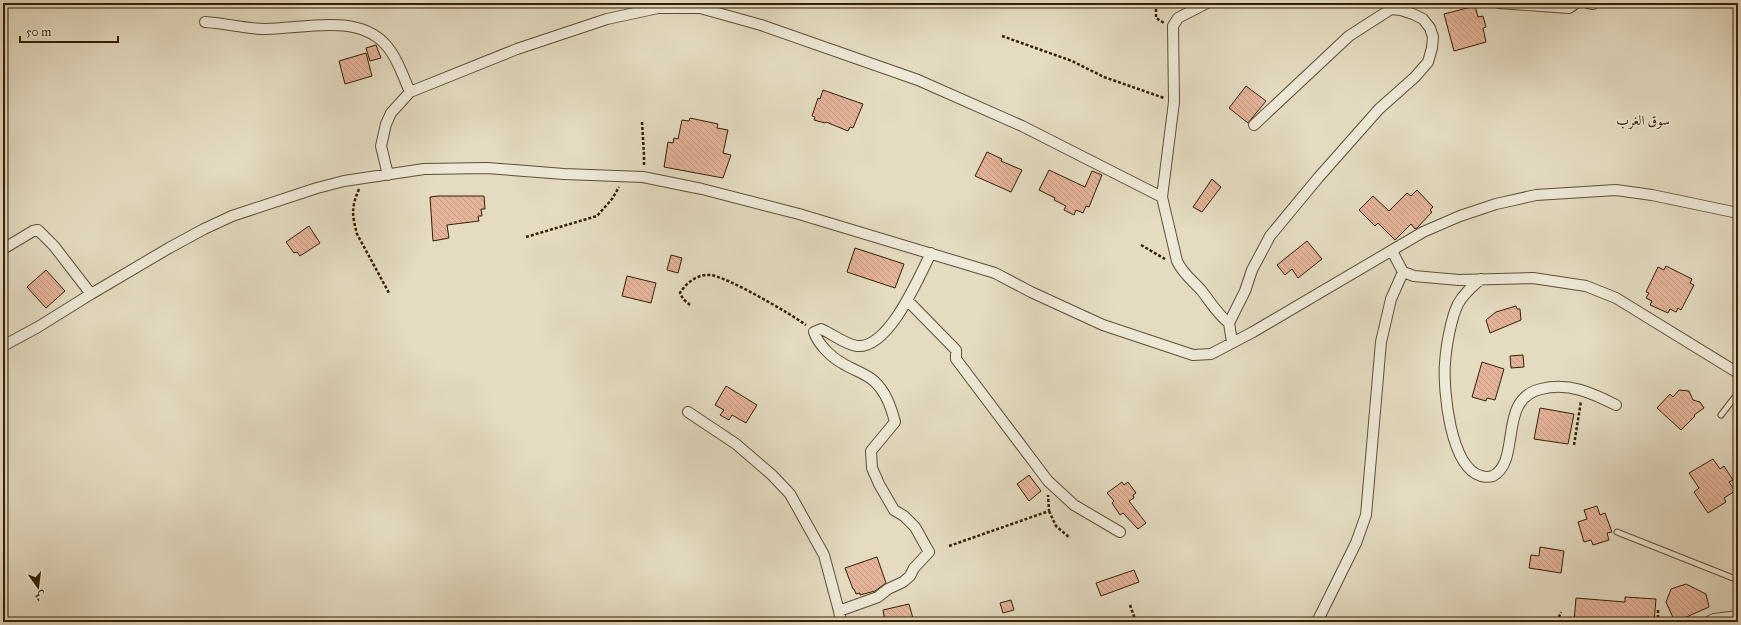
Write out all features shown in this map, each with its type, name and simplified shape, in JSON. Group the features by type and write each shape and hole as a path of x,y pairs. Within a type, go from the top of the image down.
{"street":[{"path":"1207,3 1178,18 1173,26 1174,102 1162,197 1177,261 1181,271 1229,323"},
{"path":"1498,3 1569,8 1576,3"},
{"path":"388,175 381,146 386,124 391,113 410,92 517,49 607,19 658,8 700,8 762,25 918,80 1022,126 1162,197"},
{"path":"1232,342 1229,323 1245,291 1252,270 1270,236 1318,178 1379,109 1428,62 1433,37 1430,28 1424,19 1402,10 1391,9 1349,36 1254,125"},
{"path":"205,22 264,29 324,24 361,29 375,35 385,44 395,58 410,92"},
{"path":"3,346 204,229 232,216 317,188 344,181 424,169 472,168 643,177 702,189 799,214 996,273 1032,292 1103,325 1193,355 1211,354 1253,332 1423,232 1460,216 1496,204 1536,195 1616,190 1652,195 1738,213"},
{"path":"3,249 33,231 38,230 54,246 91,294"},
{"path":"1392,251 1403,272 1414,276 1440,279 1480,280 1533,278 1586,286 1616,298 1738,373"},
{"path":"839,611 878,596 888,589 903,582 910,576 914,568 929,552 915,527 904,516 894,510 879,484 872,468 871,451 895,422 890,403 874,381 841,363 817,340 814,332 821,329 844,342 856,346 864,346 872,343 888,330 907,300 931,253"},
{"path":"1317,622 1356,543 1366,515 1381,342 1391,299 1403,272"},
{"path":"1480,280 1468,290 1458,305 1451,327 1445,363 1446,401 1448,414 1460,457 1467,468 1476,475 1484,477 1493,476 1500,468 1507,456 1513,422 1519,402 1532,391 1550,387 1571,387 1591,393 1616,405"},
{"path":"907,300 956,350 956,358 1048,481 1074,505 1120,532"},
{"path":"688,412 736,444 772,475 790,494 824,555 841,622"},
{"path":"1708,622 1714,619 1738,616"}],"lane":[{"path":"1721,415 1738,393"},
{"path":"1617,532 1738,580"}],"path":[{"path":"1002,36 1059,56 1104,76 1174,102"},
{"path":"642,122 644,155 643,177"},
{"path":"526,237 597,216 616,194 619,188 621,176"},
{"path":"365,178 353,202 352,211 354,224 389,294"},
{"path":"1141,245 1167,260 1177,261"},
{"path":"690,305 683,299 680,293 683,287 689,280 708,274 715,276 792,316 814,332"},
{"path":"1574,445 1583,390"},
{"path":"1048,481 1049,511 1056,526 1070,538"},
{"path":"949,546 1049,511"},
{"path":"1130,605 1136,622"},
{"path":"1658,610 1658,622"},
{"path":"1557,622 1560,612"}],"building":[{"path":"1475,6 1478,17 1483,16 1486,27 1483,28 1486,42 1454,51 1444,14"},
{"path":"376,45 381,58 370,61 366,48"},
{"path":"366,53 372,76 345,84 339,61"},
{"path":"1246,86 1266,101 1248,123 1229,108"},
{"path":"823,90 863,104 853,128 850,127 848,131 826,122 814,120 815,117 812,116 818,98 820,99"},
{"path":"690,118 718,124 717,128 728,130 723,153 731,155 723,178 664,167 668,142 673,143 674,138 678,139 682,120 689,121"},
{"path":"987,152 1002,159 1001,161 1022,170 1011,192 975,176"},
{"path":"1049,170 1085,187 1092,171 1102,175 1089,207 1086,206 1083,213 1076,210 1074,215 1064,210 1066,206 1054,200 1055,198 1039,190"},
{"path":"1212,179 1221,187 1202,212 1193,207"},
{"path":"1417,190 1433,207 1430,210 1432,212 1417,228 1415,229 1411,224 1395,240 1378,223 1375,226 1359,210 1373,196 1389,211 1407,193 1411,196"},
{"path":"484,196 485,209 481,209 482,216 478,216 479,221 447,225 449,238 433,241 430,197"},
{"path":"309,226 320,243 300,256 297,252 294,253 286,242"},
{"path":"1307,241 1322,259 1298,278 1292,269 1285,275 1277,265"},
{"path":"855,248 904,264 895,288 847,272"},
{"path":"671,255 682,258 678,273 667,270"},
{"path":"1666,266 1692,279 1690,283 1694,285 1681,310 1678,308 1676,312 1670,309 1668,313 1650,305 1652,301 1646,298 1649,293 1646,292 1658,267 1664,270"},
{"path":"46,270 65,291 46,308 27,287"},
{"path":"627,276 656,283 651,303 622,296"},
{"path":"1516,306 1517,309 1520,309 1521,320 1490,333 1486,320 1496,312"},
{"path":"1523,355 1524,367 1511,368 1510,356"},
{"path":"1482,362 1504,369 1495,400 1487,398 1486,401 1472,397"},
{"path":"726,386 757,405 746,423 732,415 729,420 720,415 724,410 715,405"},
{"path":"1679,390 1689,391 1693,400 1700,402 1704,408 1694,415 1695,416 1681,430 1657,408 1670,394 1673,397"},
{"path":"1540,408 1574,414 1568,444 1534,439"},
{"path":"1713,459 1720,469 1724,466 1733,480 1729,482 1735,491 1724,498 1726,502 1708,513 1694,492 1699,488 1689,473"},
{"path":"1029,475 1041,491 1029,501 1017,484"},
{"path":"1122,482 1124,485 1128,482 1136,493 1133,495 1134,498 1129,501 1146,523 1138,529 1123,513 1120,515 1112,503 1114,501 1107,493"},
{"path":"1597,506 1600,515 1605,513 1612,532 1607,533 1609,540 1593,545 1591,540 1584,542 1578,522 1587,519 1584,510"},
{"path":"1540,547 1564,551 1561,573 1529,568 1531,555 1539,556"},
{"path":"877,557 886,583 875,591 860,595 860,593 856,594 845,568"},
{"path":"1134,570 1139,582 1101,596 1096,583"},
{"path":"1686,584 1706,594 1709,607 1675,622 1666,602 1671,589"},
{"path":"1625,597 1656,599 1654,622 1574,622 1576,598 1625,602"},
{"path":"1011,600 1014,610 1003,613 1000,603"},
{"path":"909,604 914,622 885,622 883,610"}],"district":[{"name":"سوق الغرب","path":"1643,120"}]}
